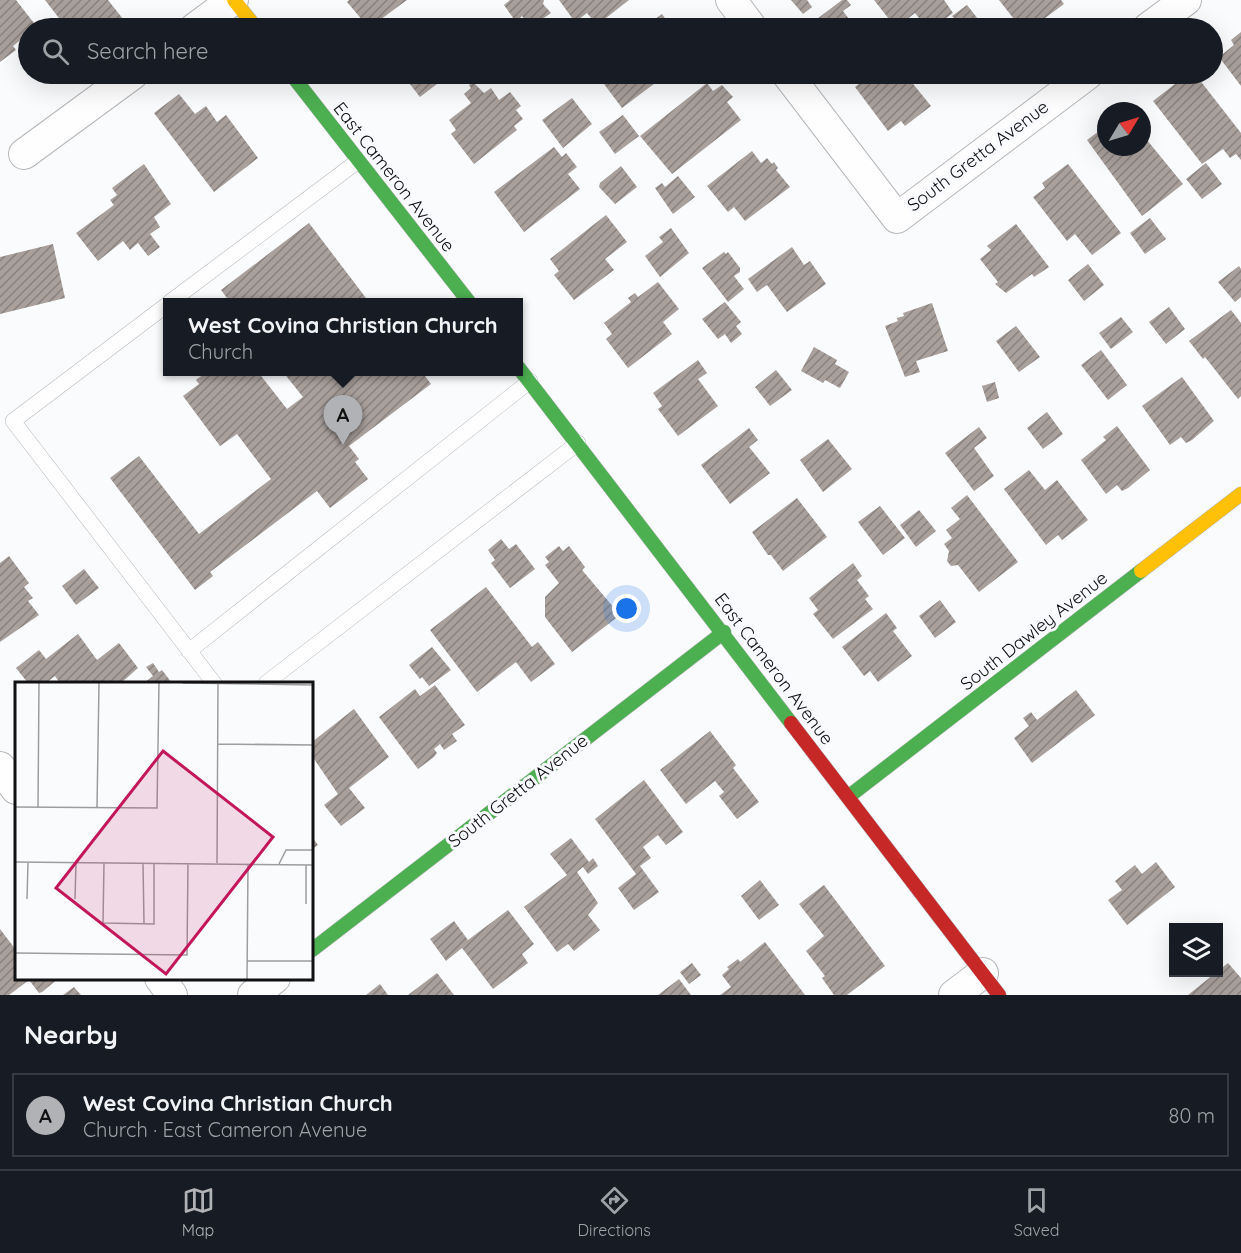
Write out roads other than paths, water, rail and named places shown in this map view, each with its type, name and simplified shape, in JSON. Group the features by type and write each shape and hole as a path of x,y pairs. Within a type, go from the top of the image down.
{"main road":[{"path":"234,0 248,18"},
{"name":"East Cameron Avenue","path":"299,84 464,298"},
{"name":"East Cameron Avenue","path":"523,372 991,984"},
{"name":"South Dawley Avenue","path":"848,797 1241,494"},
{"name":"South Gretta Avenue","path":"314,948 724,632"}],"street":[{"path":"209,18 234,0"},
{"path":"731,0 744,18"},
{"path":"1162,18 1186,0"},
{"path":"24,154 119,84"},
{"name":"South Gretta Avenue","path":"795,84 897,218 1075,84"},
{"path":"0,767 15,788"},
{"path":"161,980 172,995"},
{"path":"253,995 272,980"},
{"path":"954,995 991,984"}],"lane":[{"path":"177,298 358,160"},
{"path":"163,308 13,421 213,682"},
{"path":"189,651 530,381"},
{"path":"267,682 578,443"}],"place":[{"name":"West Covina Christian Church","path":"343,445"}]}
